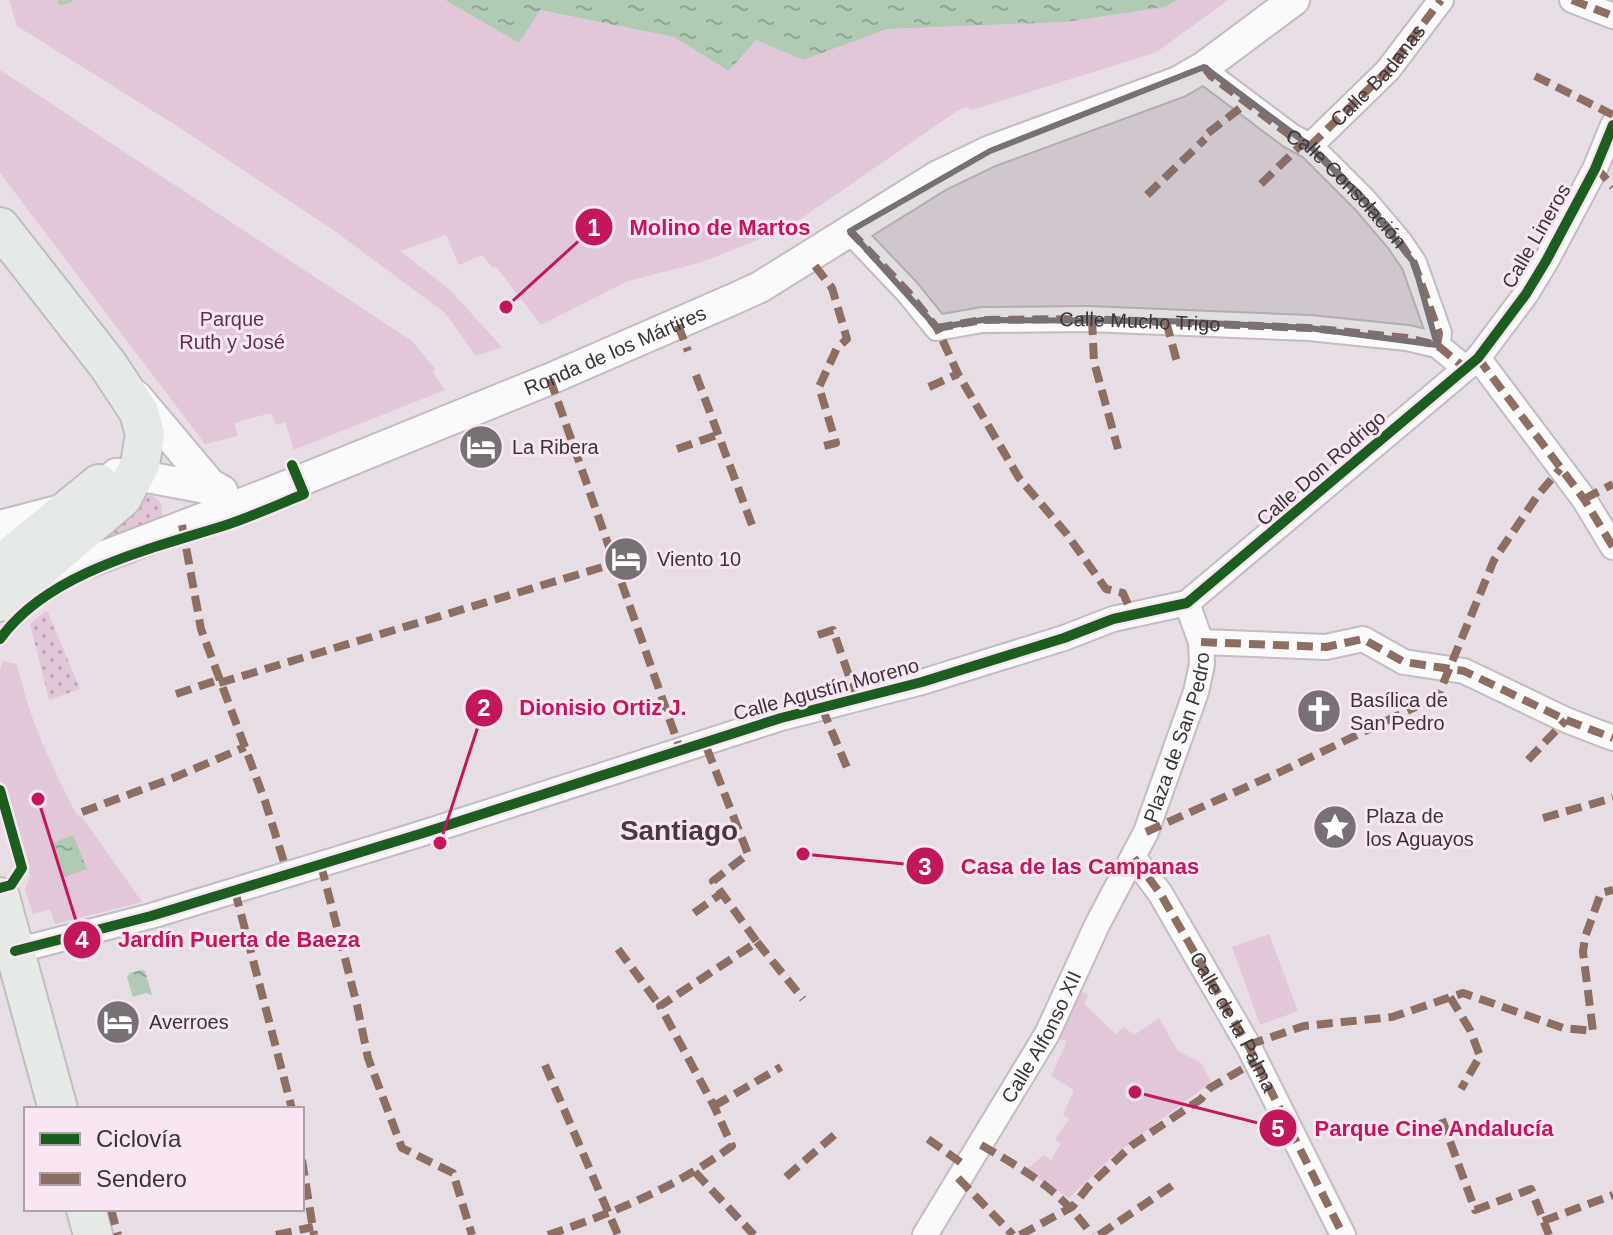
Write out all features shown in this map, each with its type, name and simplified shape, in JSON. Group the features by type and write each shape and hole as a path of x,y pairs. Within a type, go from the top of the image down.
{"main road":[{"path":"0,227 108,365 123,409 125,432 120,456 132,477 127,491 113,507 2,590"},
{"path":"2,590 71,507 132,477"},
{"path":"0,897 7,966 36,1107"},
{"path":"7,966 57,1107"},
{"path":"65,1211 71,1235"},
{"path":"87,1211 93,1235"}],"street":[{"name":"Ronda de los Mártires","path":"2,590 272,492 678,325 760,287 938,176 990,151 1178,82 1204,67 1294,0"},
{"name":"Calle Badanas","path":"1310,146 1388,70 1441,0"},
{"path":"1572,0 1613,16"},
{"name":"Calle Consolación","path":"1204,67 1211,76 1291,136 1310,146 1365,201 1399,241 1414,263 1439,333 1437,345"},
{"name":"Calle Lineros","path":"1472,363 1526,294 1546,261 1595,169 1613,125"},
{"name":"Calle Mucho Trigo","path":"850,231 908,292 937,328 982,320 1136,320 1309,328 1407,338 1437,345 1472,363 1584,499 1613,547"},
{"name":"Calle Don Rodrigo","path":"1187,603 1472,363"},
{"path":"108,365 210,484 222,491"},
{"path":"132,477 247,494 272,492"},
{"path":"132,477 166,489 175,509 172,522 164,531"},
{"path":"0,526 71,507"},
{"name":"Plaza de San Pedro","path":"1146,832 1196,692 1202,664 1201,642 1187,603"},
{"name":"Calle Agustín Moreno","path":"7,966 151,916 781,718 922,682 1064,638 1113,619 1187,603"},
{"name":"Plaza de San Pedro","path":"1201,642 1326,647 1363,639 1404,662 1464,671 1566,720 1613,738"},
{"name":"Calle Alfonso XII","path":"925,1235 1047,1034 1097,925 1146,832"},
{"name":"Calle de la Palma","path":"1134,858 1160,893 1248,1045 1343,1235"}],"highlighted area":[{"path":"1204,67 1310,146 1365,201 1414,263 1437,345 1309,328 1166,321 982,320 937,328 850,231 990,151"}],"green space":[{"path":"9,0 445,0 519,43 539,10 674,37 729,71 756,40 803,60 887,29 1065,22 1165,7 1177,0 1228,0 1157,52 972,110 966,107 957,111 786,229 699,263 628,281 541,325 497,268 492,267 482,255 459,265 446,235 400,251 449,289 502,347 476,356 445,313 332,229 180,128 17,26"},
{"name":"Parque Ruth y José","path":"0,70 412,341 435,369 433,372 445,390 294,450 285,422 276,425 271,413 234,423 238,436 205,444 0,173"},
{"path":"151,495 161,505 161,519 68,559 142,498"},
{"path":"47,610 80,689 49,700 30,624"},
{"path":"2,661 17,664 49,759 76,814 82,817 142,902 55,924 50,909 33,914 25,890 30,875 4,784 0,781"},
{"path":"1269,934 1298,1011 1260,1025 1232,947"},
{"path":"1074,988 1088,995 1084,1004 1116,1034 1124,1027 1134,1035 1159,1018 1177,1050 1201,1063 1211,1082 1114,1155 1069,1198 1031,1174 1028,1168 1044,1155 1051,1160 1061,1144 1055,1139 1069,1119 1063,1115 1074,1090 1051,1076 1067,1041 1047,1034"}],"water":[{"path":"445,0 1177,0 1165,7 1065,22 887,29 803,60 756,40 729,71 674,37 540,10 519,43"},
{"path":"73,835 87,869 65,877 52,843"},
{"path":"145,971 152,995 146,993 133,997 127,977"}],"waterway":[{"path":"61,2 69,0"}],"marked path":[{"path":"1310,146 1388,70 1441,0"},
{"path":"1572,0 1613,16"},
{"path":"1204,67 1211,76 1291,136 1310,146 1365,201 1399,241 1414,263 1439,333 1437,345"},
{"path":"1535,76 1613,115"},
{"path":"1208,133 1248,102"},
{"path":"1147,195 1205,139"},
{"path":"1261,184 1303,143"},
{"path":"1595,169 1613,187"},
{"path":"850,231 908,292 937,328 958,374 1019,478 1066,533 1106,589 1123,593 1133,616"},
{"path":"815,266 832,288 847,339 837,348 819,387 836,443 824,446"},
{"path":"937,328 982,320 1088,319 1309,328 1407,338 1437,345 1465,368"},
{"path":"1092,319 1094,362 1118,449"},
{"path":"1166,321 1177,362"},
{"path":"678,325 688,351"},
{"path":"1478,358 1584,499 1613,547"},
{"path":"929,387 958,374"},
{"path":"696,375 752,525"},
{"path":"550,379 680,749"},
{"path":"677,449 717,435"},
{"path":"1146,832 1438,696 1494,560 1538,495 1560,469"},
{"path":"1584,499 1613,484"},
{"path":"182,525 201,629 265,801 288,875"},
{"path":"219,683 616,563"},
{"path":"818,635 833,630 857,699"},
{"path":"1201,642 1326,647 1363,639 1404,662 1464,671 1566,720 1613,738"},
{"path":"176,694 218,680"},
{"path":"822,708 848,770"},
{"path":"1528,760 1566,720"},
{"path":"548,1235 644,1198 688,1175 732,1146 660,1006 757,942 713,881 748,854 704,741"},
{"path":"82,812 245,747"},
{"path":"1543,818 1613,798"},
{"path":"1134,858 1160,893 1248,1045 1343,1235"},
{"path":"321,865 368,1058 402,1148 453,1173 472,1235"},
{"path":"1248,1045 1304,1026 1392,1017 1463,993 1563,1028 1593,1031 1583,952 1585,937 1601,893 1613,890"},
{"path":"235,891 291,1107"},
{"path":"694,913 722,893"},
{"path":"757,942 803,999"},
{"path":"618,949 660,1006"},
{"path":"1450,997 1470,1030 1480,1056 1461,1089"},
{"path":"1020,1235 1072,1207 1088,1187 1131,1146 1201,1099 1210,1088 1256,1061"},
{"path":"545,1065 618,1235"},
{"path":"714,1106 781,1067"},
{"path":"1442,1119 1475,1210 1531,1189 1549,1235"},
{"path":"786,1177 840,1130"},
{"path":"928,1139 967,1167"},
{"path":"981,1145 1042,1183 1068,1206 1092,1235"},
{"path":"304,1172 314,1235"},
{"path":"695,1172 754,1235"},
{"path":"958,1178 1013,1235"},
{"path":"1099,1235 1176,1183"},
{"path":"1543,1221 1613,1195"},
{"path":"112,1211 118,1235"},
{"path":"276,1235 313,1227"}],"cycle path":[{"path":"15,951 151,916 420,834 781,718 922,682 1064,638 1113,619 1187,603 1478,358 1526,294 1546,261 1595,169 1613,125"},
{"path":"0,639 20,616 44,597 101,566 233,522 304,494 292,465"},
{"path":"0,790 22,868 11,885 0,888"}],"place":[{"name":"Molino de Martos","path":"506,307"},
{"name":"La Ribera","path":"481,447"},
{"name":"Viento 10","path":"626,559"},
{"name":"Basílica de San Pedro","path":"1319,711"},
{"name":"Jardín Puerta de Baeza","path":"38,799"},
{"name":"Plaza de los Aguayos","path":"1335,827"},
{"name":"Dionisio Ortiz J.","path":"440,843"},
{"name":"Casa de las Campanas","path":"803,854"},
{"name":"Averroes","path":"118,1022"},
{"name":"Parque Cine Andalucía","path":"1135,1092"}],"district":[{"name":"Santiago","path":"679,830"}]}
